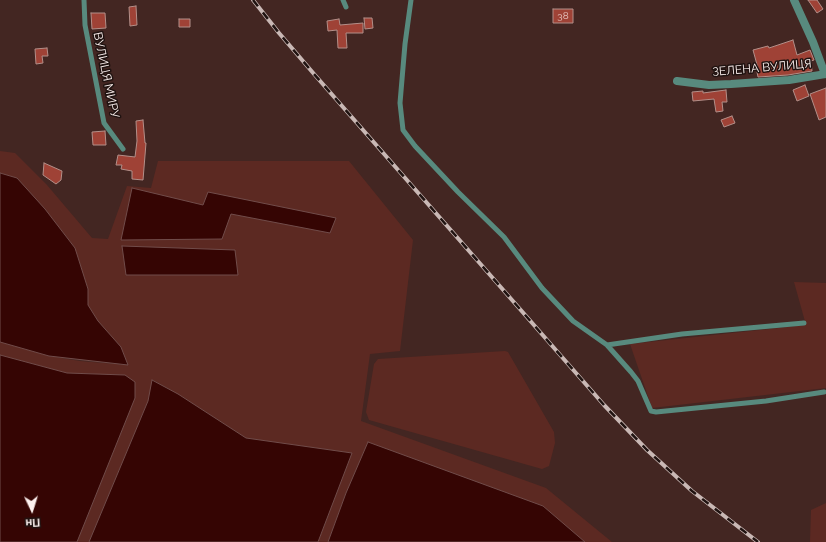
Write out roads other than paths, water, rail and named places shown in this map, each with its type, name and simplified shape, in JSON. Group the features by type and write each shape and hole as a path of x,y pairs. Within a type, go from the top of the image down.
{"street":[{"path":"794,0 826,74"},
{"name":"ЗЕЛЕНА ВУЛИЦЯ","path":"677,82 716,85 789,80 826,74"}],"lane":[{"name":"ВУЛИЦЯ МИРУ","path":"84,0 85,25 104,123 123,149"},
{"path":"343,0 346,7"},
{"path":"411,0 405,44 400,103 403,130 415,146 458,192 504,237 542,288 573,321 606,344 638,381 649,408 653,412 766,401 824,392"},
{"path":"606,344 682,334 804,323"}],"railway":[{"path":"253,0 314,74 604,405 647,450 692,491 758,542"}]}
